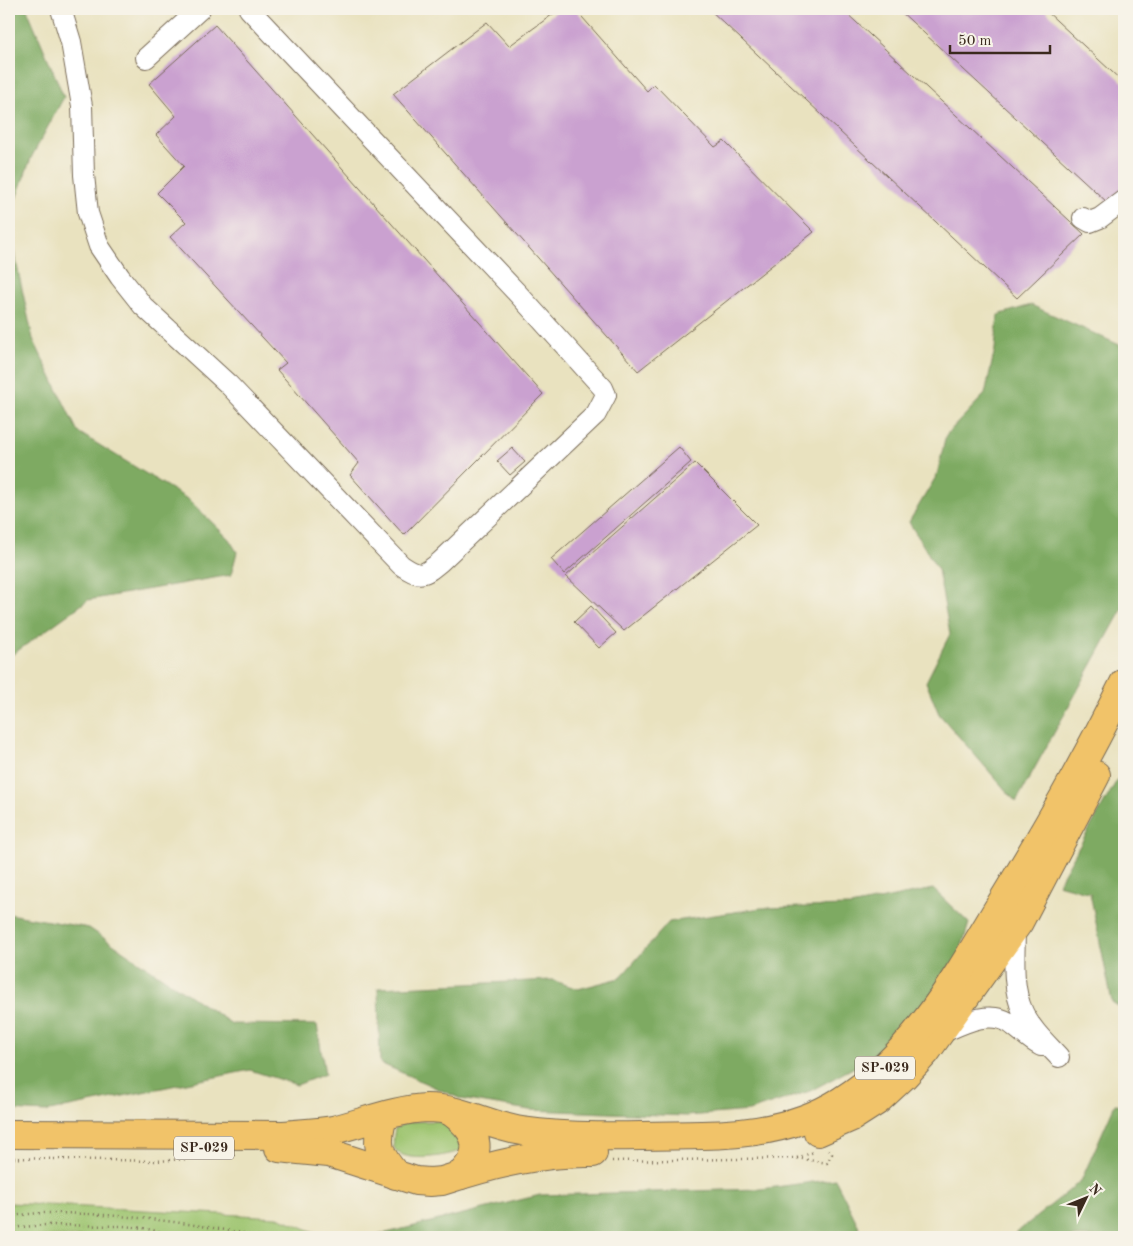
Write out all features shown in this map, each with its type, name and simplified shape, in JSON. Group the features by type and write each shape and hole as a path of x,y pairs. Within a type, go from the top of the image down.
{"highway":[{"name":"SP-029","path":"9,1134 284,1135 329,1130 416,1109 430,1108 450,1111 518,1130 558,1135 704,1135 750,1132 781,1126 812,1116 859,1090 879,1074 902,1051 924,1023 969,957 1014,883 1084,761 1124,683"},
{"name":"SP-029","path":"9,1150 279,1148 329,1153 416,1181 430,1182 442,1181 527,1158 569,1153 706,1154 732,1152 773,1146 834,1126 877,1101 904,1076 940,1034 1015,928 1124,721"},
{"path":"450,1111 466,1122 474,1135 476,1146 473,1158 461,1175"},
{"path":"383,1117 379,1131 382,1158 396,1175"}],"street":[{"path":"61,9 70,42 82,106 84,175 88,213 99,246 143,306 228,384 401,565 411,572 420,575 440,562 596,414 606,395 597,381 512,288 249,9"},
{"path":"146,58 200,9"},
{"path":"1083,218 1090,222 1100,218 1124,200"},
{"path":"940,1034 976,1019 1000,1019 1059,1057 1032,1027 1022,1011 1014,983 1015,928"}],"path":[{"path":"815,1151 797,1158 826,1163 832,1154 824,1148"},
{"path":"9,1216 45,1213 116,1216 263,1237"},
{"path":"9,1228 46,1225 123,1226 186,1237"}],"green space":[{"path":"9,9 27,9 64,97 31,158 9,218"},
{"path":"9,229 33,339 78,432 189,500 229,539 237,552 231,575 88,600 9,657"},
{"path":"1031,305 1124,347 1124,606 1016,802 939,714 926,682 950,634 938,570 909,522 937,475 946,435 985,394 995,349 998,315"},
{"path":"1124,768 1124,1010 1112,1002 1090,893 1058,884"},
{"path":"933,889 969,923 953,976 916,1018 864,1062 810,1091 749,1111 687,1116 529,1110 461,1099 380,1063 378,988 552,980 578,989 620,978 669,922 761,908 850,906"},
{"path":"9,914 89,928 232,1024 317,1025 325,1074 297,1085 250,1070 45,1112 9,1110"},
{"path":"1115,1104 1124,1105 1124,1237 1011,1237 1081,1181"},
{"path":"435,1121 453,1125 464,1149 439,1156 417,1157 400,1154 395,1149 393,1142 395,1129 407,1122"},
{"path":"835,1179 864,1237 370,1237 540,1195 761,1189"},
{"path":"9,1203 278,1217 326,1237 9,1237"}],"building":[{"path":"560,9 575,9 647,91 654,84 715,147 724,141 814,232 638,371 393,94 487,22 509,46"},
{"path":"709,9 842,9 1084,234 1017,298"},
{"path":"898,9 1044,9 1124,83 1124,190 1108,203"},
{"path":"215,25 543,394 404,535 350,475 359,463 277,370 286,363 170,237 186,222 157,193 184,166 156,135 176,116 149,84"},
{"path":"679,447 691,462 564,574 551,559"},
{"path":"512,448 525,462 510,475 497,461"},
{"path":"695,463 757,525 624,631 566,576"},
{"path":"591,606 616,633 599,648 574,622"}]}
